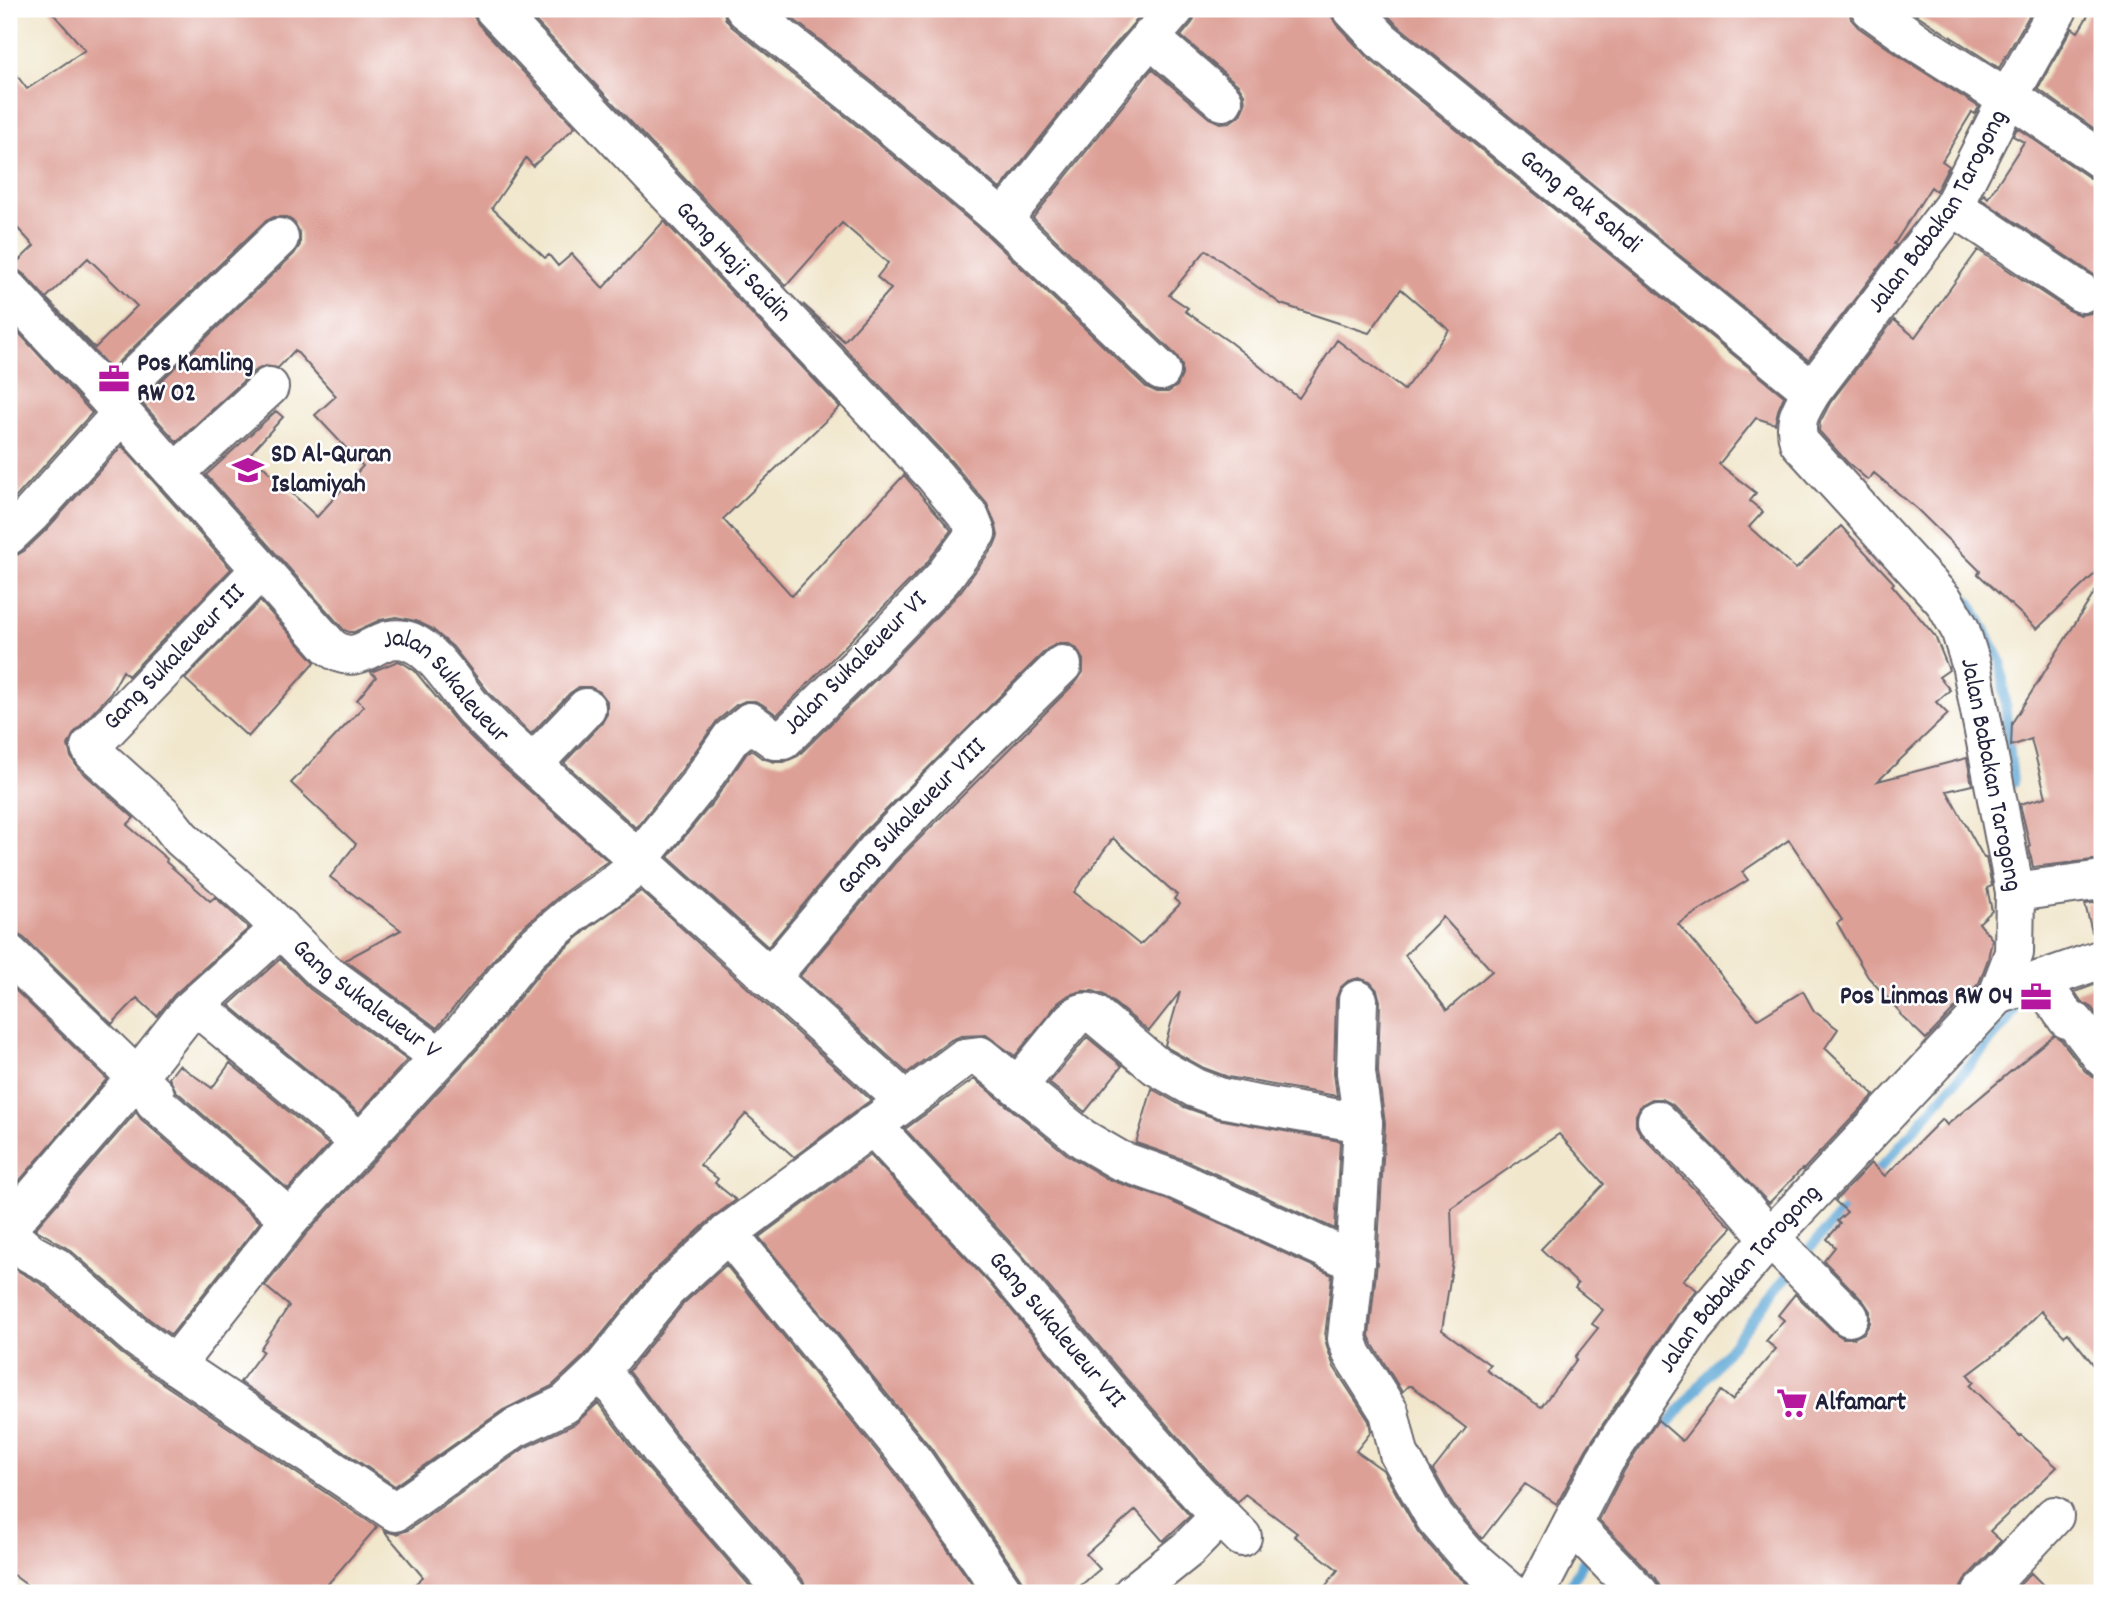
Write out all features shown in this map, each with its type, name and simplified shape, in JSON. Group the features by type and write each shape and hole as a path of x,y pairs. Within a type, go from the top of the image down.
{"street":[{"name":"Gang Haji Saidin","path":"495,9 934,475 970,518"},
{"path":"745,9 864,103 1003,220 1161,371"},
{"name":"Gang Pak Sahdi","path":"1352,9 1381,40 1812,391"},
{"path":"1871,9 1917,42 2008,97 2102,160"},
{"name":"Jalan Babakan Tarogong","path":"1536,1593 1605,1460 1694,1327 1770,1238 1998,995 2014,953 2015,892 1971,664 1960,629 1944,601 1799,442 1795,429 1798,415 1812,391 1953,206 2008,97 2058,9"},
{"path":"1003,220 1160,19 1223,101"},
{"path":"1953,206 2082,293"},
{"path":"9,535 31,514 116,407 279,238"},
{"name":"Jalan Sukaleueur","path":"9,290 330,647 342,655 354,656 378,644 402,640 425,650 474,708 533,764 905,1101"},
{"path":"175,474 268,387"},
{"name":"Jalan Sukaleueur VI","path":"640,861 731,738 750,722 775,740 783,740 942,579 976,533 970,518"},
{"name":"Gang Sukaleueur III","path":"90,747 260,570"},
{"name":"Gang Sukaleueur VIII","path":"771,978 879,848 1062,665"},
{"path":"533,764 586,708"},
{"name":"Gang Sukaleueur V","path":"90,747 162,814 181,838 281,928 323,971 440,1056 465,1030 529,951 577,910 620,881 640,861"},
{"path":"2015,892 2102,880"},
{"path":"9,1226 137,1077 179,1022 281,928"},
{"path":"9,954 155,1095 155,1102 177,1123 290,1219"},
{"path":"1998,995 2102,959"},
{"path":"2040,980 2067,1019 2075,1022 2102,1057"},
{"path":"1358,1000 1356,1073 1363,1123 1355,1262 1347,1339 1353,1355 1389,1412 1399,1454 1435,1518 1467,1555 1511,1593"},
{"path":"196,1006 360,1142"},
{"path":"1018,1086 1072,1020 1088,1011 1156,1066 1195,1088 1222,1098 1363,1123"},
{"path":"9,1234 30,1253 56,1267 135,1336 175,1365 395,1512 515,1429 565,1404 601,1370 667,1289 728,1233 964,1058 974,1055 980,1056 1083,1139 1119,1160 1176,1180 1355,1262"},
{"path":"175,1365 290,1219 440,1056"},
{"path":"1657,1120 1849,1317"},
{"name":"Gang Sukaleueur VII","path":"872,1125 1006,1270 1198,1493 1232,1526 1188,1549 1133,1593"},
{"path":"728,1233 914,1462 1004,1593"},
{"path":"601,1370 660,1449 785,1593"},
{"path":"1982,1593 2054,1516"},
{"path":"1572,1524 1639,1593"}],"building":[{"path":"49,9 473,9 478,24 575,127 533,166 526,158 492,208 545,258 549,255 558,266 572,254 603,288 664,221 840,407 723,519 792,596 904,475 951,530 925,565 777,715 762,704 745,701 717,721 636,828 564,763 602,723 607,714 607,701 600,692 590,687 579,687 531,734 490,694 453,647 431,628 416,621 396,617 380,620 354,632 344,630 206,475 276,411 283,417 250,454 317,517 363,466 315,415 336,396 295,350 278,368 265,366 254,371 177,442 140,401 294,254 300,245 300,233 294,222 286,217 274,217 264,222 111,369 47,299 95,348 137,306 88,258 46,298 25,275 16,269 10,269 34,246 9,219 9,65 27,89 85,50"},
{"path":"524,9 724,9 725,18 731,26 850,120 988,236 1146,387 1157,392 1168,392 1177,386 1182,375 1182,366 1177,356 1033,218 1152,69 1209,118 1220,123 1230,122 1240,115 1245,104 1244,94 1238,85 1181,36 1192,23 1196,9 1331,9 1336,24 1367,57 1784,396 1775,424 1756,418 1719,464 1756,493 1750,501 1763,512 1749,527 1796,569 1841,526 1894,583 1892,585 1935,636 1949,670 1939,677 1950,690 1936,702 1948,714 1878,781 1967,758 1972,785 1947,791 1986,858 1992,886 1987,888 1992,911 1979,923 1992,939 1988,959 1979,983 1926,1039 1868,977 1837,923 1842,920 1789,840 1742,872 1748,880 1678,924 1758,1019 1803,991 1814,1011 1838,1029 1825,1048 1874,1095 1769,1203 1672,1104 1662,1099 1652,1099 1641,1105 1636,1115 1636,1126 1641,1135 1732,1228 1683,1280 1697,1290 1676,1315 1587,1448 1557,1504 1525,1484 1482,1539 1453,1505 1433,1470 1466,1428 1411,1386 1402,1392 1369,1336 1377,1263 1385,1124 1378,1072 1380,1001 1377,990 1370,982 1359,978 1348,981 1340,988 1336,999 1334,1073 1337,1096 1228,1077 1204,1068 1168,1048 1165,1045 1180,992 1149,1031 1104,995 1082,991 1069,995 1058,1003 1015,1056 986,1035 961,1036 951,1040 907,1073 800,976 895,863 1077,681 1083,672 1083,660 1077,649 1069,644 1057,644 1047,649 863,833 768,947 668,857 714,801 747,753 751,750 762,758 775,762 784,762 798,756 960,592 994,546 998,536 987,504 951,461 803,304 844,341 891,289 877,277 888,263 842,223 786,286","holes":["1206,250 1281,304 1369,333 1401,289 1449,330 1404,390 1337,340 1299,398 1231,343 1185,311 1188,308 1169,295","1113,838 1177,895 1174,899 1180,904 1140,945 1074,892","1443,917 1492,971 1447,1010 1405,955","1559,1134 1604,1184 1541,1249 1578,1284 1575,1288 1603,1310 1592,1324 1598,1328 1541,1407 1486,1370 1490,1365 1442,1330 1453,1261 1451,1208"]},
{"path":"794,9 1146,9 1000,189 878,86 788,15"},
{"path":"1382,9 1849,9 1851,19 1858,27 1979,107 1975,114 1972,112 1942,161 1949,166 1936,191 1931,187 1894,244 1896,245 1808,360 1396,24"},
{"path":"1908,9 2033,9 1999,68"},
{"path":"2092,9 2102,9 2102,134 2038,89 2072,28 2078,32"},
{"path":"2017,128 2090,178 2102,182 2102,286 2094,275 1981,199 1984,194 1988,198 2024,142 2013,136"},
{"path":"1978,250 2080,315 2091,313 2100,306 2102,299 2102,567 2037,629 1978,574 1980,571 1917,509 1874,473 1868,480 1847,462 1819,431 1820,422 1830,403 1894,320 1915,337"},
{"path":"9,322 92,413 9,505"},
{"path":"122,446 231,569 128,676 123,671 111,693 74,733 68,745 71,757 78,768 134,818 127,825 210,901 215,897 249,928 174,995 157,1016 137,998 112,1024 24,938 9,933 9,556 24,551 46,530"},
{"path":"2102,581 2102,859 2033,867 2020,804 2046,797 2031,739 2011,746 2012,723"},
{"path":"260,601 315,662 248,737 185,679"},
{"path":"398,661 415,671 457,723 486,752 608,861 563,893 515,934 437,1028 345,960 401,930 330,877 356,844 291,783 364,706 357,700 376,677 371,672"},
{"path":"641,891 871,1100 794,1157 746,1114 700,1165 718,1179 715,1183 736,1200 713,1217 652,1273 585,1355 552,1386 503,1410 395,1486 240,1382 263,1351 260,1349 289,1306 265,1286 307,1233 481,1045 545,966 590,927"},
{"path":"2102,902 2102,931 2092,932 2085,904"},
{"path":"280,959 310,989 407,1060 359,1113 229,1005"},
{"path":"2102,982 2102,1022 2075,992"},
{"path":"9,984 107,1079 9,1193"},
{"path":"2054,1035 2085,1071 2093,1077 2102,1078 2102,1375 2068,1333 2064,1336 2041,1311 2011,1342 1968,1375 1974,1382 1970,1386 2020,1436 2057,1467 1990,1531 2001,1541 1966,1578 1961,1593 1660,1593 1655,1578 1599,1520 1624,1471 1658,1420 1682,1441 1721,1391 1732,1400 1776,1349 1766,1341 1784,1320 1778,1315 1795,1294 1843,1338 1854,1338 1864,1333 1870,1323 1870,1311 1824,1261 1835,1247 1827,1239 1840,1224 1837,1221 1847,1212 1835,1201 1871,1163 1885,1176 1942,1119 1947,1125"},
{"path":"1087,1037 1122,1066 1085,1112 1049,1083"},
{"path":"230,1063 329,1145 288,1189 176,1091 169,1078 179,1065 212,1088"},
{"path":"974,1079 1069,1156 1108,1179 1168,1200 1332,1275 1325,1337 1327,1347 1334,1367 1369,1421 1371,1432 1356,1451 1383,1470 1418,1532 1450,1569 1478,1593 1320,1593 1338,1570 1294,1536 1297,1533 1245,1494 1238,1502 1214,1478 1022,1255 905,1129"},
{"path":"1152,1089 1184,1107 1218,1119 1340,1141 1335,1229 1185,1160 1136,1143"},
{"path":"136,1112 260,1222 171,1335 70,1250 35,1229"},
{"path":"870,1155 990,1284 1088,1402 1190,1516 1163,1541 1136,1510 1086,1554 1100,1569 1072,1593 1026,1593 1022,1581 931,1448 759,1237"},
{"path":"9,1264 43,1285 121,1353 162,1383 377,1527 322,1591 313,1585 306,1593 38,1593 9,1572"},
{"path":"726,1265 896,1475 978,1593 806,1593 802,1579 677,1435 629,1371 683,1304"},
{"path":"598,1403 643,1463 756,1593 405,1593 423,1577 384,1531 396,1534 408,1530 526,1447 575,1424"},
{"path":"2031,1573 2051,1593 2012,1593"}],"waterway":[{"path":"1955,586 1972,605 2001,661 2013,783"},
{"path":"1869,1181 2006,1023 2020,1000"},
{"path":"1801,1258 1854,1199"},
{"path":"1657,1438 1787,1277"},
{"path":"1565,1593 1588,1554"}],"place":[{"name":"Pos Kamling RW 02","path":"114,379"},
{"name":"SD Al-Quran Islamiyah","path":"248,470"},
{"name":"Pos Linmas RW 04","path":"2036,997"},
{"name":"Alfamart","path":"1792,1403"}]}
